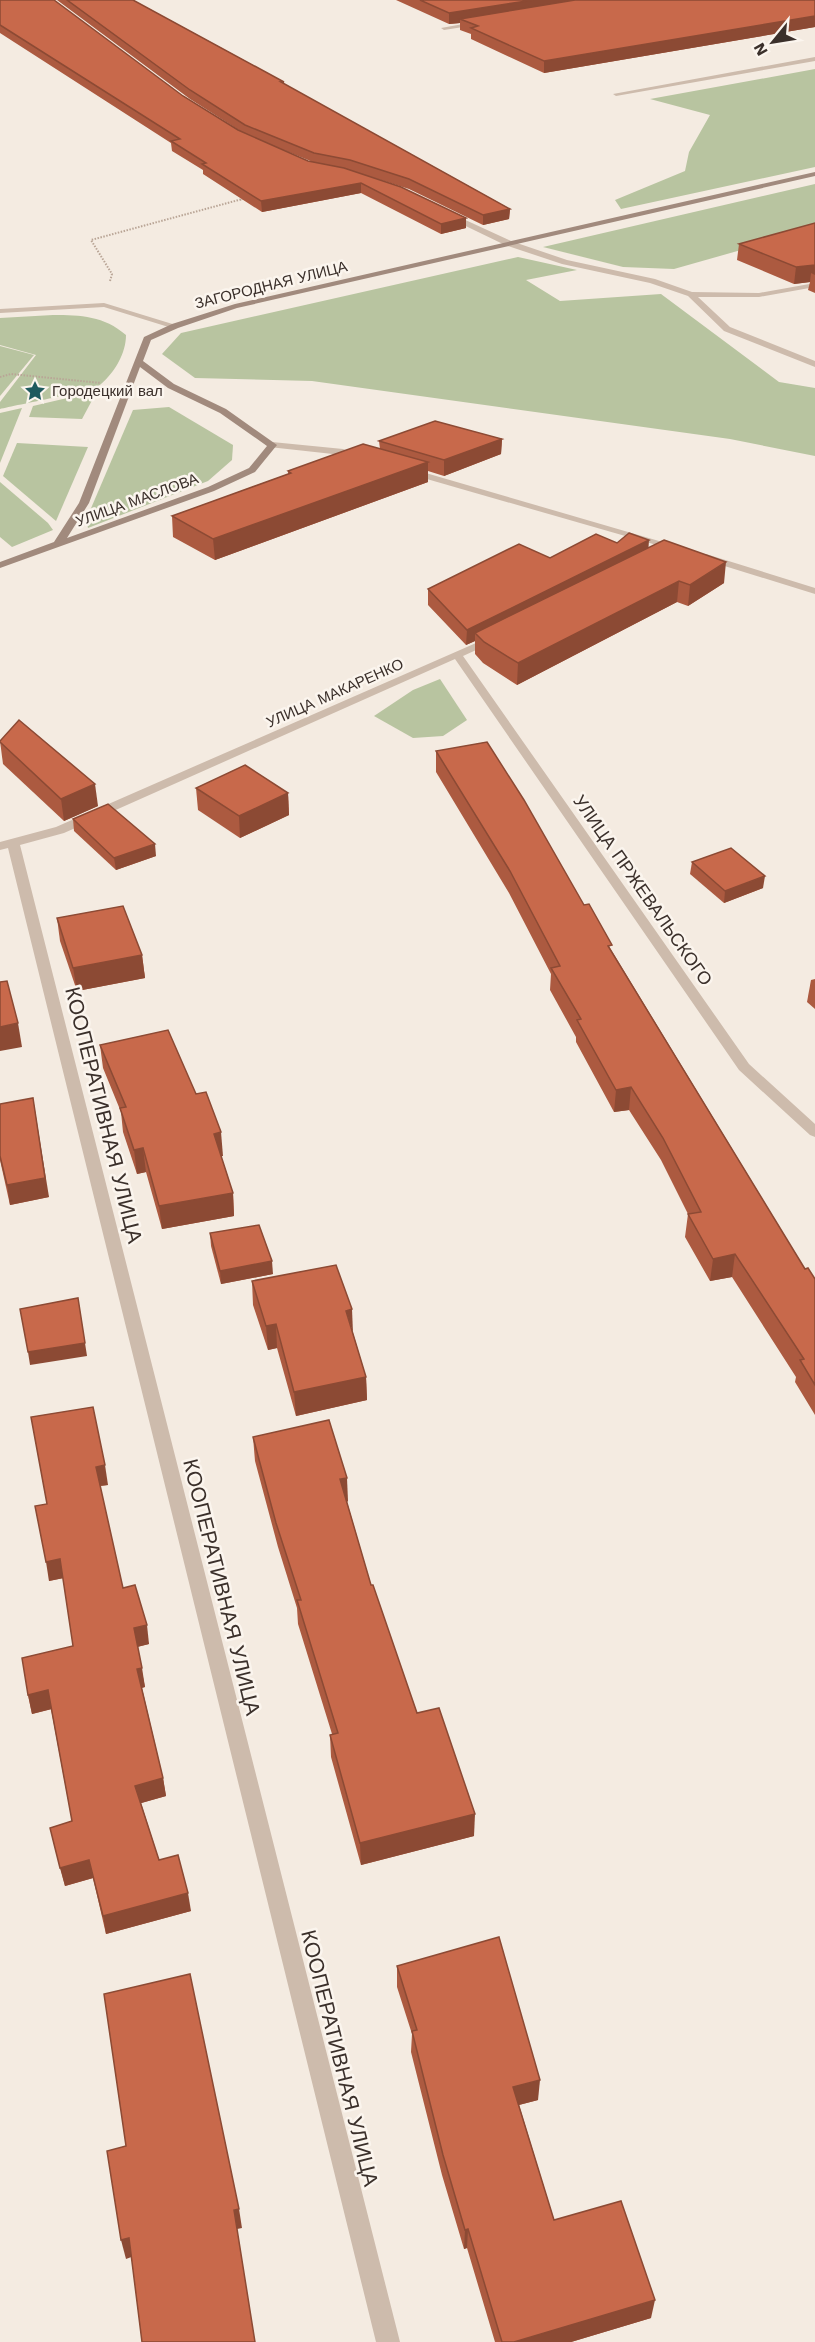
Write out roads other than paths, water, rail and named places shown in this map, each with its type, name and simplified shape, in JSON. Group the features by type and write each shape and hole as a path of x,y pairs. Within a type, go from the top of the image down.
{"street":[{"path":"444,28 489,21"},
{"path":"616,94 815,59"},
{"name":"ЗАГОРОДНАЯ УЛИЦА","path":"57,545 84,503 140,363 147,339 175,326 235,306 815,174"},
{"path":"436,208 508,243 565,262 652,281 692,294 759,296 815,285"},
{"path":"692,294 727,329 815,364"},
{"path":"0,311 104,304 175,326"},
{"path":"140,363 171,386 224,411 272,445 343,452 366,458"},
{"name":"УЛИЦА МАСЛОВА","path":"0,565 211,489 252,470 272,445"},
{"path":"400,468 680,549 654,558"},
{"path":"696,554 815,591"},
{"name":"УЛИЦА МАКАРЕНКО","path":"6,844 60,830 458,656 499,635"},
{"name":"УЛИЦА ПРЖЕВАЛЬСКОГО","path":"458,656 744,1067 815,1132"},
{"name":"КООПЕРАТИВНАЯ УЛИЦА","path":"6,844 388,2342"}],"place":[{"name":"Городецкий вал","path":"35,391"}]}
